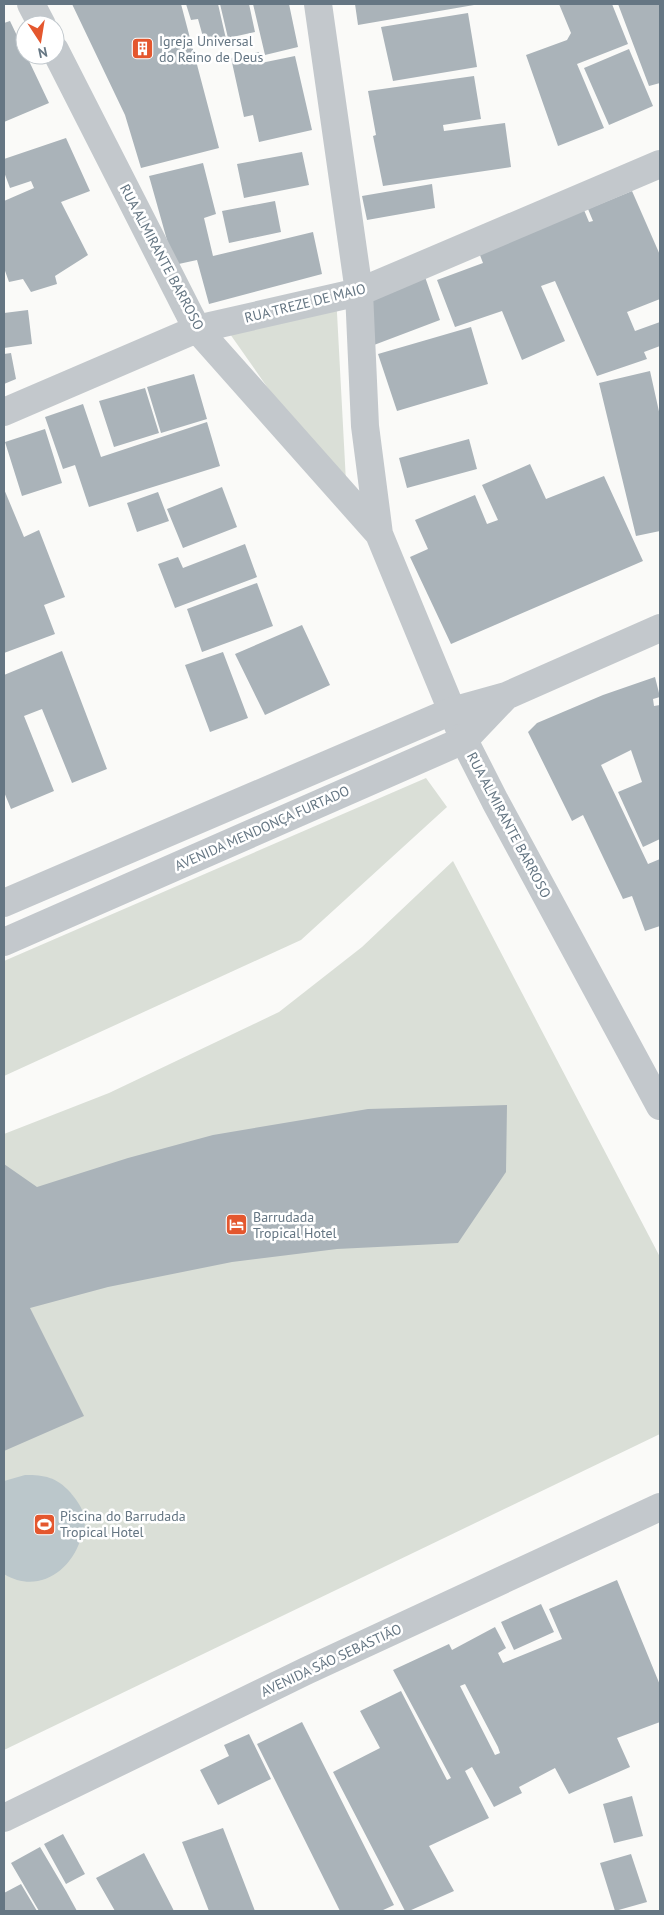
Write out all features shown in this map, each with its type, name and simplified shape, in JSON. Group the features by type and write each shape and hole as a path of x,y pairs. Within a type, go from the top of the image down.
{"street":[{"name":"RUA ALMIRANTE BARROSO","path":"318,4 359,292 365,426 379,534 464,740 495,802 653,1074 660,1106"},
{"name":"RUA ALMIRANTE BARROSO","path":"63,65 197,329 379,534"},
{"name":"RUA TREZE DE MAIO","path":"4,412 197,329 359,292 660,164"},
{"name":"AVENIDA MENDONÇA FURTADO","path":"4,903 452,711 506,696 660,628"},
{"name":"AVENIDA MENDONÇA FURTADO","path":"4,942 464,740 506,696"},
{"name":"AVENIDA SÃO SEBASTIÃO","path":"4,1818 306,1671 660,1507"}],"shaded area":[{"path":"336,294 347,501 230,334"},
{"path":"426,778 447,807 301,940 4,1076 4,961"},
{"path":"453,861 660,1257 660,1434 4,1750 4,1134 109,1093 279,1012 362,947"},
{"name":"Piscina do Barrudada Tropical Hotel","path":"25,1475 44,1476 60,1483 78,1503 85,1518 83,1532 75,1552 60,1571 39,1581 28,1582 16,1580 4,1574 4,1481"}],"building":[{"name":"Igreja Universal do Reino de Deus","path":"72,4 181,4 219,148 141,168 125,115"},
{"path":"186,4 218,4 226,39 205,44 198,19 191,20"},
{"path":"220,4 249,4 255,32 228,38"},
{"path":"253,4 289,4 298,47 265,55"},
{"path":"355,4 474,4 474,5 358,25"},
{"path":"559,4 612,4 628,44 577,64 604,128 558,146 526,55 567,40 571,33"},
{"path":"618,4 660,4 660,83 649,86"},
{"path":"468,13 477,67 393,81 381,27"},
{"path":"10,21 15,32 15,65 31,65 49,103 4,122 4,23"},
{"path":"629,49 653,106 609,125 584,68"},
{"path":"259,52 261,63 295,56 312,130 259,142 253,115 244,117 231,58"},
{"path":"474,76 481,119 443,125 444,131 505,123 511,167 383,186 373,136 376,135 368,91"},
{"path":"66,138 90,191 61,202 88,255 55,276 57,284 31,292 23,279 9,282 4,268 4,201 34,188 31,181 10,188 4,172 4,159"},
{"path":"302,152 309,185 244,198 237,164"},
{"path":"203,163 216,214 204,218 213,256 313,232 322,274 209,304 197,260 174,265 149,176"},
{"path":"432,184 435,208 367,220 362,196"},
{"path":"632,191 660,255 660,299 627,312 635,331 660,322 660,346 644,352 647,359 597,376 555,281 541,286 565,341 522,360 502,311 455,327 437,280 483,263 478,250 584,210 589,222 593,221 588,209"},
{"path":"275,201 281,232 229,243 222,211"},
{"path":"424,274 440,320 374,345 371,294"},
{"path":"28,310 32,344 4,348 4,313"},
{"path":"471,327 488,384 397,411 378,354"},
{"path":"11,353 16,379 4,384 4,354"},
{"path":"650,371 660,416 660,531 636,536 599,383"},
{"path":"194,374 207,419 161,433 147,387"},
{"path":"145,388 159,433 114,447 99,401"},
{"path":"83,404 101,457 207,422 220,466 89,507 75,465 63,469 45,417"},
{"path":"45,429 62,483 22,496 5,442"},
{"path":"469,439 477,469 407,488 399,458"},
{"path":"530,464 546,499 604,476 643,561 451,644 410,557 428,549 415,520 475,495 487,524 498,520 482,485"},
{"path":"222,487 237,527 183,548 167,509"},
{"path":"4,489 24,537 39,530 65,597 44,605 55,634 4,653"},
{"path":"158,492 169,521 137,532 127,503"},
{"path":"245,544 257,577 175,608 158,564 178,557 183,568"},
{"path":"257,583 273,626 202,652 187,609"},
{"path":"302,625 330,685 265,715 235,654"},
{"path":"62,651 107,769 72,783 42,709 24,716 54,791 11,809 4,792 4,675"},
{"path":"223,652 248,718 210,732 185,665"},
{"path":"655,677 660,697 653,699 654,706 660,705 660,839 643,847 618,792 642,782 631,750 601,765 648,864 660,859 660,926 645,931 632,896 623,899 583,815 572,821 528,732 537,723 603,695"},
{"name":"Barrudada Tropical Hotel","path":"507,1105 506,1172 458,1243 337,1249 232,1262 108,1287 30,1308 84,1416 4,1451 4,1164 37,1187 128,1158 213,1135 368,1109"},
{"path":"617,1580 660,1685 660,1722 617,1738 630,1767 569,1794 555,1768 519,1787 522,1793 494,1807 472,1767 465,1771 489,1818 429,1846 454,1891 409,1911 405,1911 333,1772 380,1748 360,1711 401,1691 447,1780 451,1778 393,1670 449,1644 452,1650 495,1627 506,1648 498,1653 503,1663 562,1639 549,1609","holes":["465,1684 500,1753 495,1755 460,1686"]},
{"path":"541,1604 554,1632 514,1650 501,1622"},
{"path":"302,1722 394,1905 381,1911 340,1911 257,1744"},
{"path":"249,1734 271,1779 218,1805 200,1770 229,1756 224,1745"},
{"path":"632,1796 643,1836 614,1843 603,1804"},
{"path":"223,1828 255,1911 209,1911 182,1842"},
{"path":"63,1834 85,1874 66,1884 44,1844"},
{"path":"40,1847 77,1911 39,1911 11,1863"},
{"path":"144,1853 174,1911 115,1911 96,1878"},
{"path":"631,1854 647,1902 615,1911 600,1863"},
{"path":"21,1884 37,1911 4,1911 4,1893"}],"place":[{"name":"Igreja Universal do Reino de Deus","path":"143,49"},
{"name":"Barrudada Tropical Hotel","path":"237,1225"},
{"name":"Piscina do Barrudada Tropical Hotel","path":"44,1524"}]}
